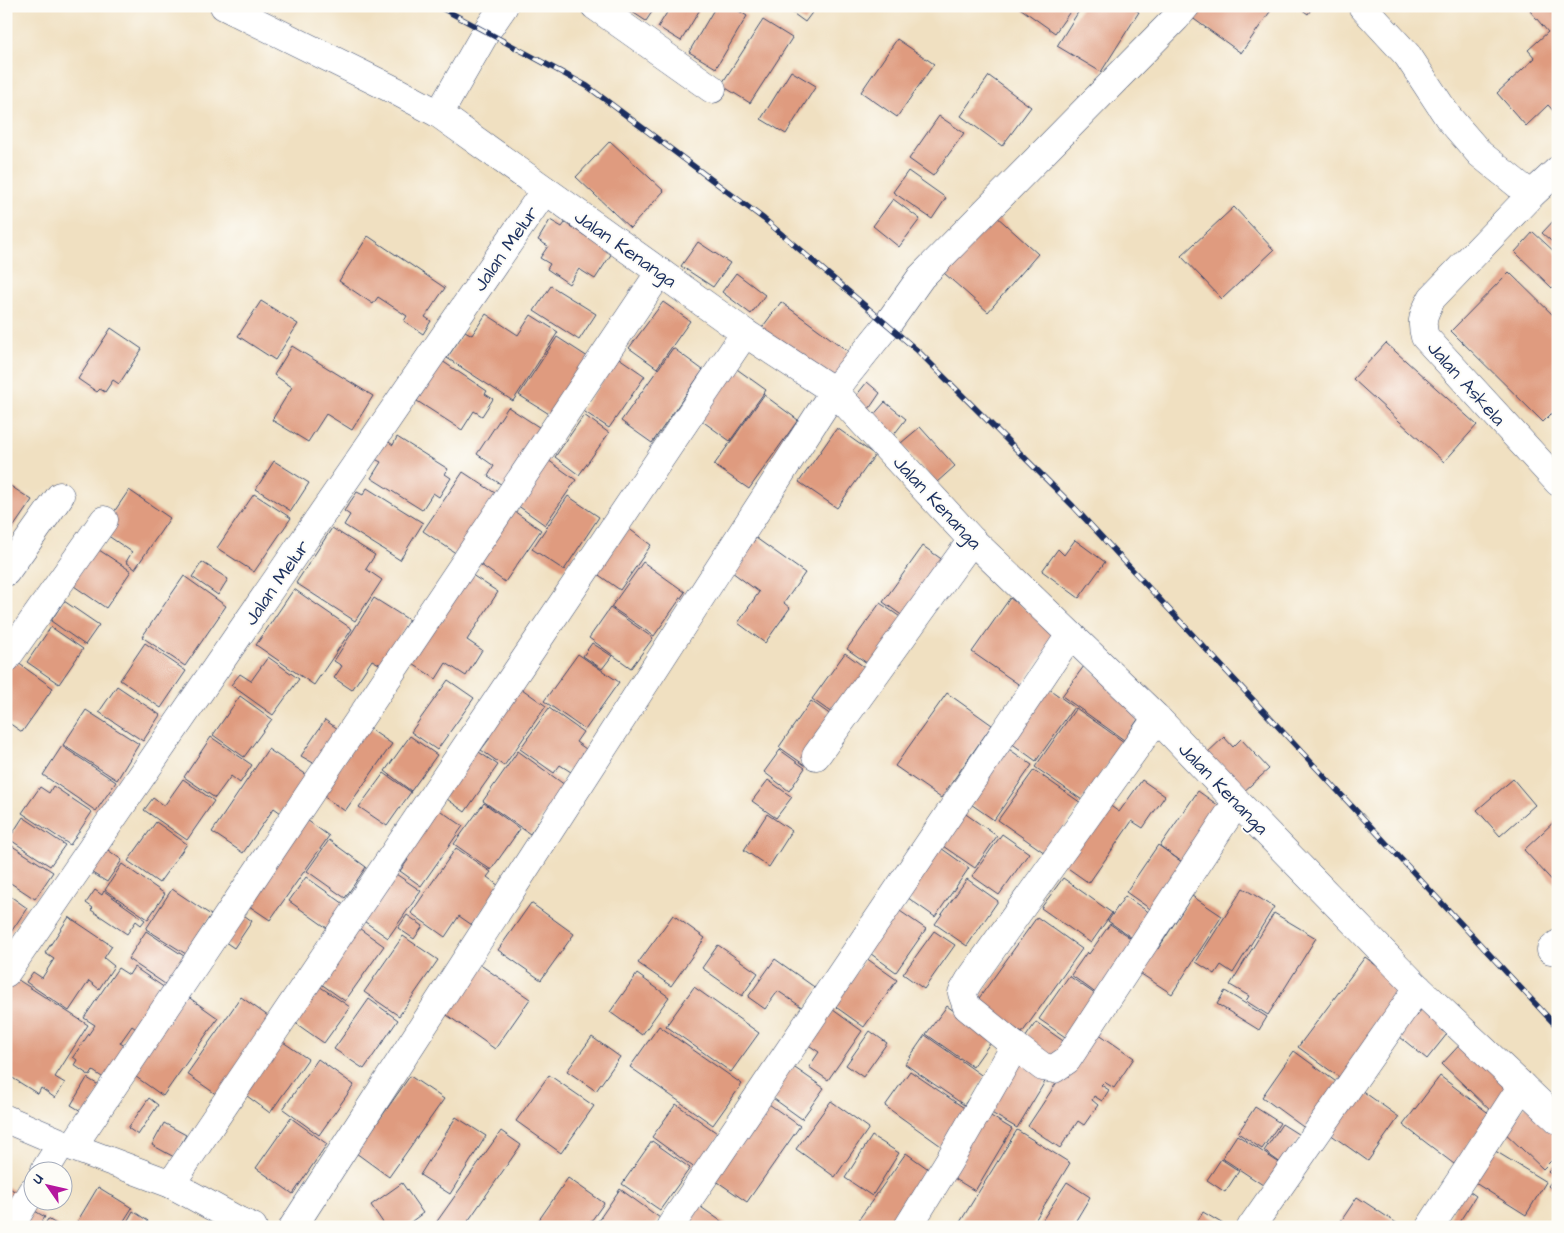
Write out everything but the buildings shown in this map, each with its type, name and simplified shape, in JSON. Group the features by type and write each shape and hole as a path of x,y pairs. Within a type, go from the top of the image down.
{"street":[{"name":"Jalan Kenanga","path":"224,6 439,114 746,333 834,392 972,540 1157,718 1418,988 1558,1120"},
{"path":"439,114 486,32 504,6"},
{"path":"595,6 712,89"},
{"path":"1362,6 1408,56 1448,117 1480,154 1531,195"},
{"path":"293,1227 834,392 887,325 921,277 1174,10"},
{"name":"Jalan Askela","path":"1558,170 1531,195 1432,298 1423,314 1422,328 1425,337 1558,482"},
{"name":"Jalan Melur","path":"6,973 545,190"},
{"path":"54,1160 67,1145 660,272"},
{"path":"171,1184 746,333"},
{"path":"6,572 60,496"},
{"path":"6,658 104,520"},
{"path":"816,756 972,540"},
{"path":"670,1227 1070,635"},
{"path":"1157,718 968,981 962,993 967,1008 1043,1067 1054,1069 1067,1060 1237,802"},
{"path":"1251,1227 1418,988"},
{"path":"908,1227 949,1161 1015,1046"},
{"path":"1430,1227 1522,1086"},
{"path":"6,1119 67,1145 171,1184 241,1224"},
{"path":"10,1227 22,1207"}],"railway":[{"path":"438,6 587,86 764,219 918,351 1073,506 1558,1028"}]}
